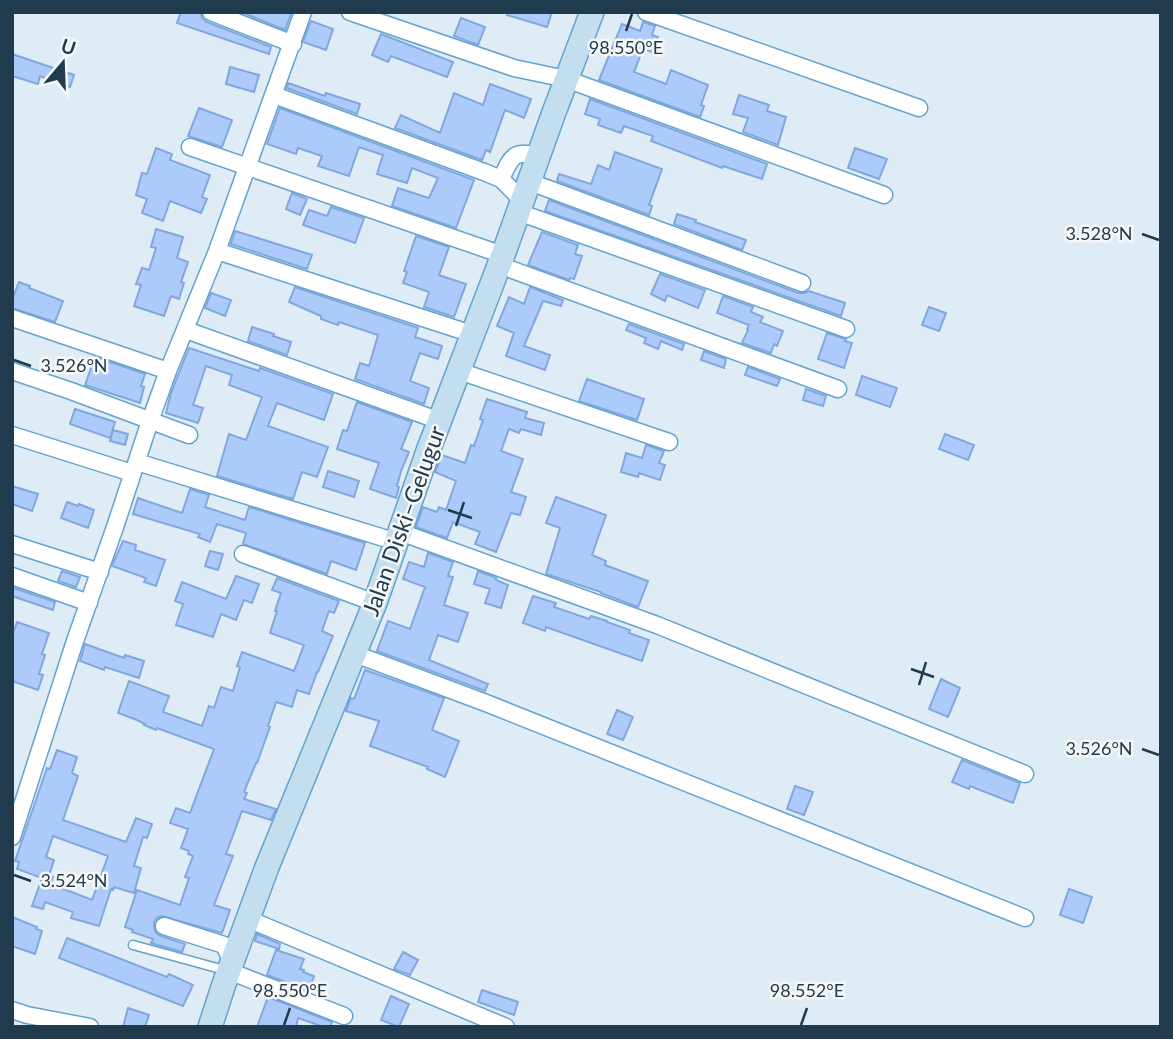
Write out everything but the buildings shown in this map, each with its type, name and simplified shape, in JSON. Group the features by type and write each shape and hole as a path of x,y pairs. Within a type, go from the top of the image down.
{"main road":[{"name":"Jalan Diski–Gelugur","path":"210,1027 248,919 375,603 592,12"}],"street":[{"path":"211,12 293,44"},
{"path":"12,837 150,421 217,251 303,12"},
{"path":"350,12 514,68 566,79 884,195"},
{"path":"646,12 919,108"},
{"path":"274,95 501,179 524,198 846,329"},
{"path":"190,147 501,260 838,389"},
{"path":"501,179 514,155 527,153 538,156"},
{"path":"524,198 802,284"},
{"path":"217,251 472,334"},
{"path":"12,318 168,371"},
{"path":"186,331 440,421"},
{"path":"12,371 189,435"},
{"path":"459,371 669,442"},
{"path":"12,435 398,537 657,625 1025,774"},
{"path":"12,544 100,572"},
{"path":"243,554 375,603"},
{"path":"12,576 89,603"},
{"path":"355,654 1025,918"},
{"path":"248,919 506,1027"},
{"path":"164,926 224,945 231,966 344,1016"},
{"path":"12,1010 90,1027"}],"lane":[{"path":"133,945 231,966"}]}
